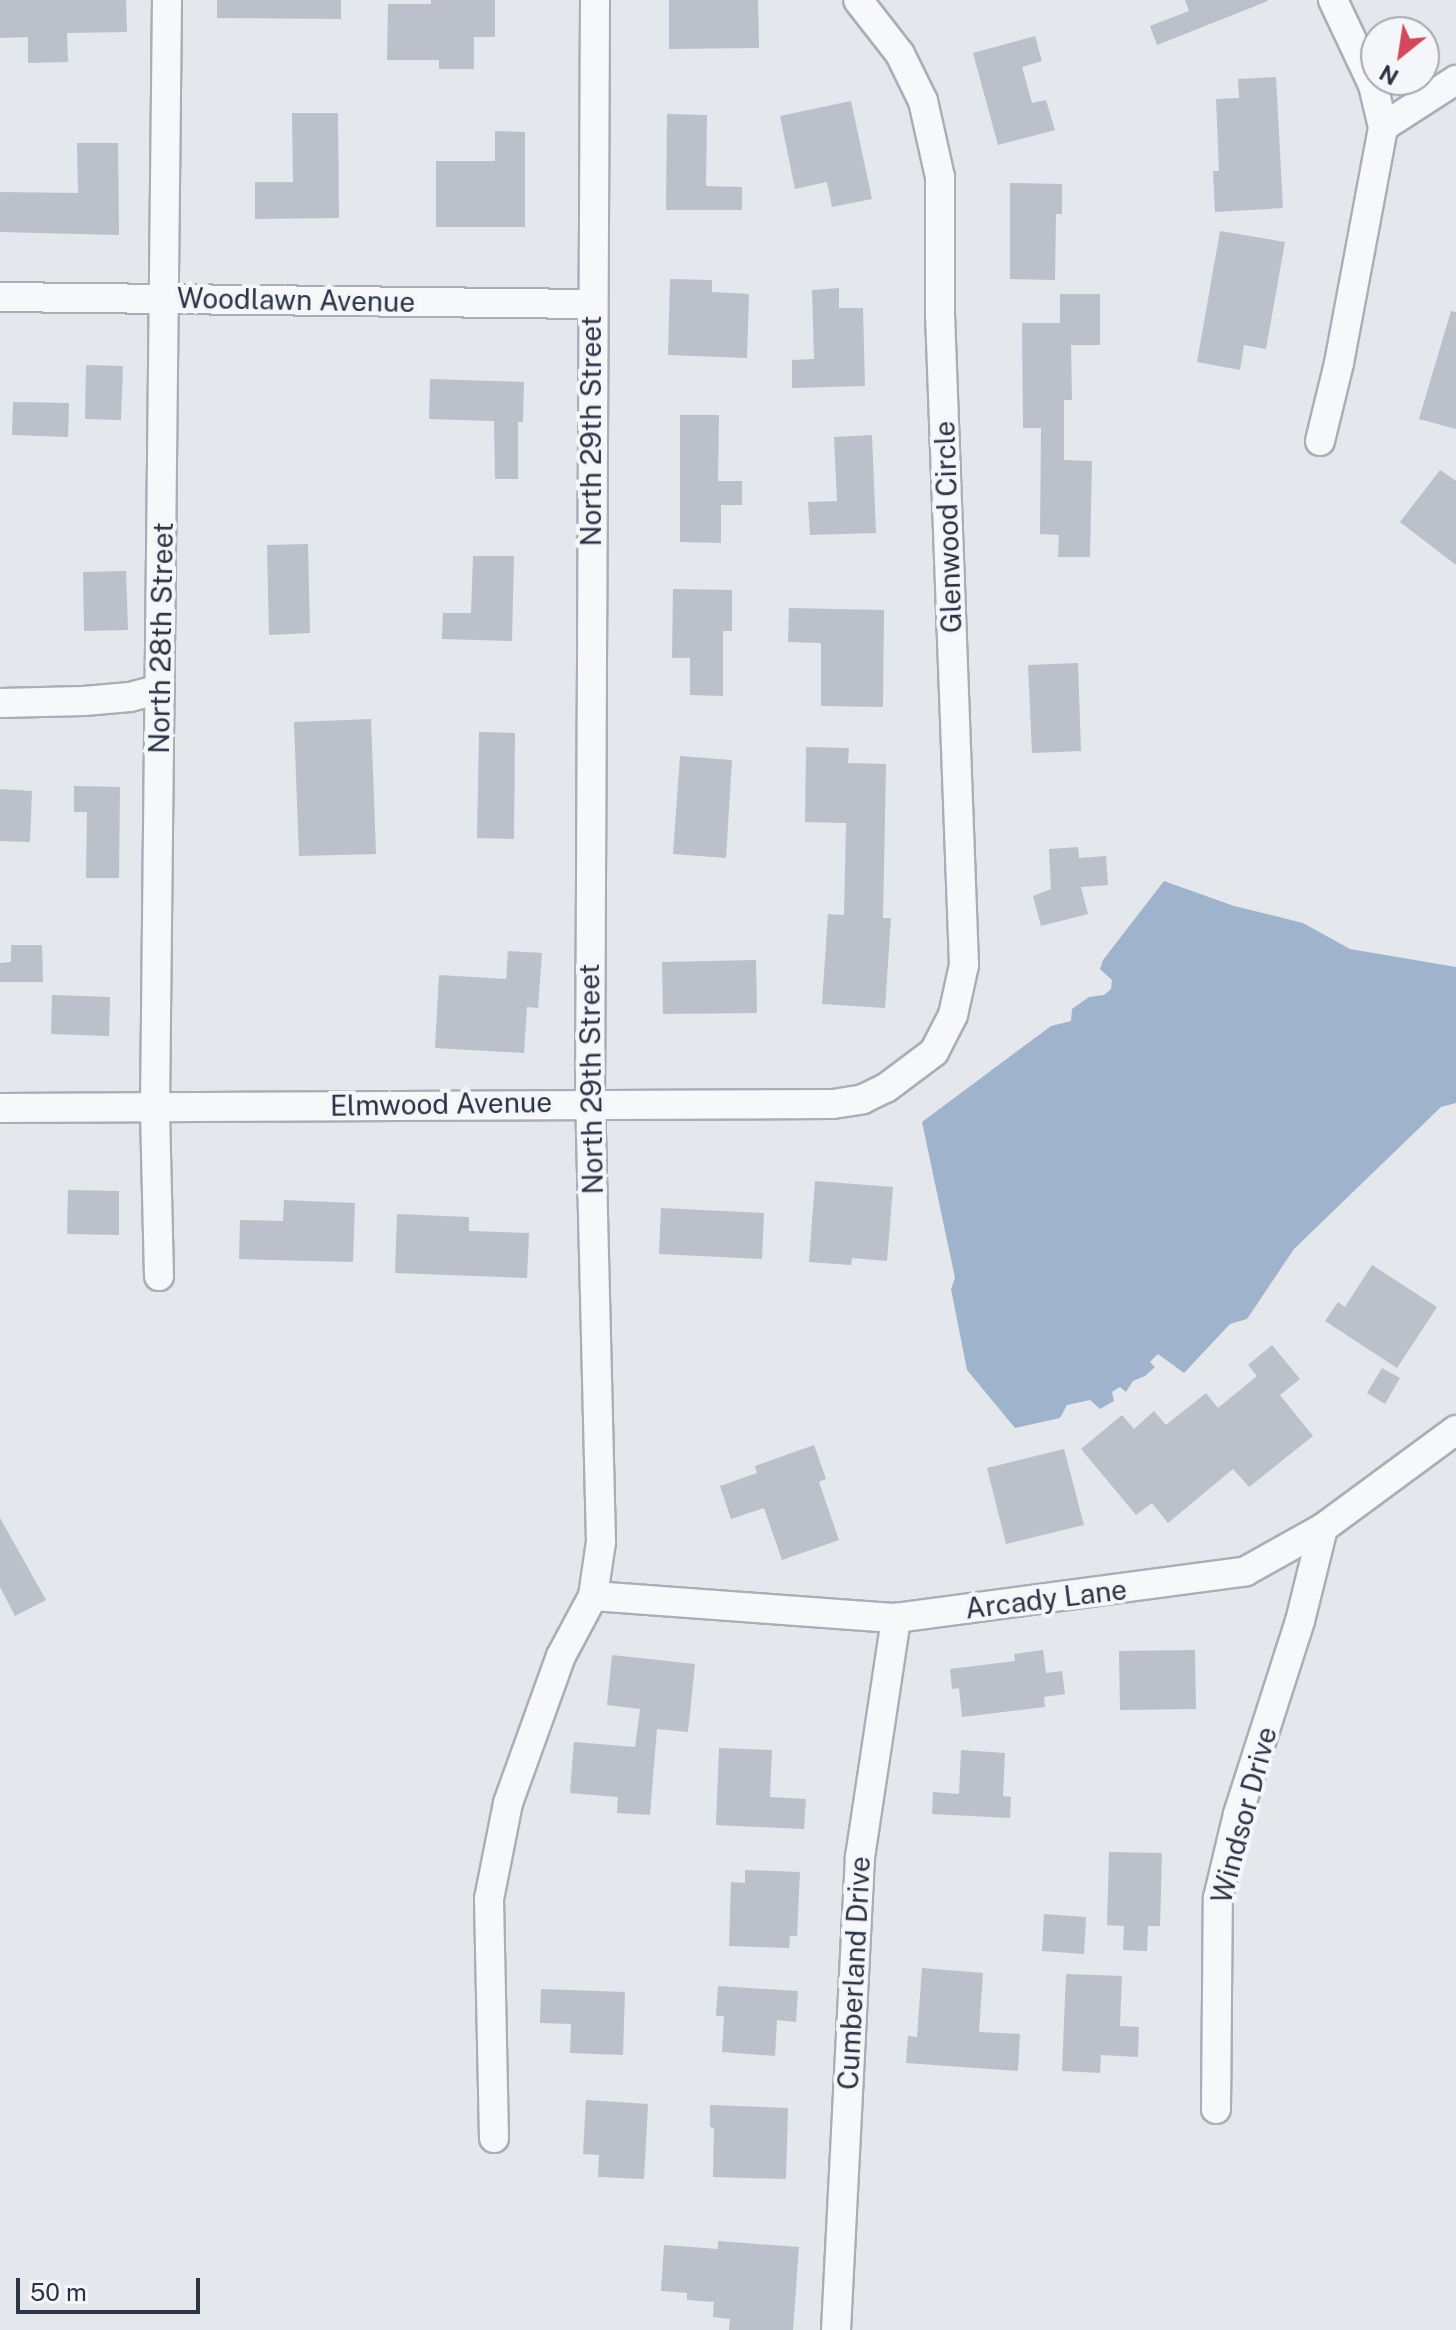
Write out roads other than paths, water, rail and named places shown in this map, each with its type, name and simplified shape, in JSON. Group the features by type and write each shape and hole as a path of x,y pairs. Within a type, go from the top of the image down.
{"street":[{"name":"North 28th Street","path":"159,1276 155,1108 167,0"},
{"name":"North 29th Street","path":"494,2138 489,1899 508,1803 561,1656 593,1596 601,1542 590,1102 595,0"},
{"name":"Glenwood Circle","path":"858,0 900,54 923,101 940,177 941,330 964,965 953,1015 934,1052 920,1064"},
{"path":"1320,441 1339,363 1383,127 1373,85 1333,0"},
{"path":"1383,127 1456,80"},
{"name":"Woodlawn Avenue","path":"0,297 592,304"},
{"path":"0,703 99,700 130,697 160,689"},
{"name":"Elmwood Avenue","path":"0,1108 590,1102 833,1104 863,1099 920,1064"},
{"name":"Arcady Lane","path":"593,1596 896,1618 1246,1571 1323,1528 1456,1430"},
{"name":"Windsor Drive","path":"1216,2109 1218,1898 1238,1814 1300,1621 1323,1528"},
{"name":"Cumberland Drive","path":"836,2330 860,1857 896,1618"}],"water":[{"path":"1164,881 1234,906 1303,923 1350,949 1456,967 1456,1103 1441,1107 1294,1249 1247,1319 1230,1324 1184,1373 1158,1354 1150,1362 1155,1367 1133,1381 1126,1392 1120,1387 1112,1392 1114,1401 1100,1409 1090,1400 1067,1405 1060,1418 1015,1428 967,1370 951,1289 955,1278 922,1122 1051,1026 1071,1021 1072,1009 1089,997 1104,995 1111,989 1112,980 1100,969 1103,960"}]}
